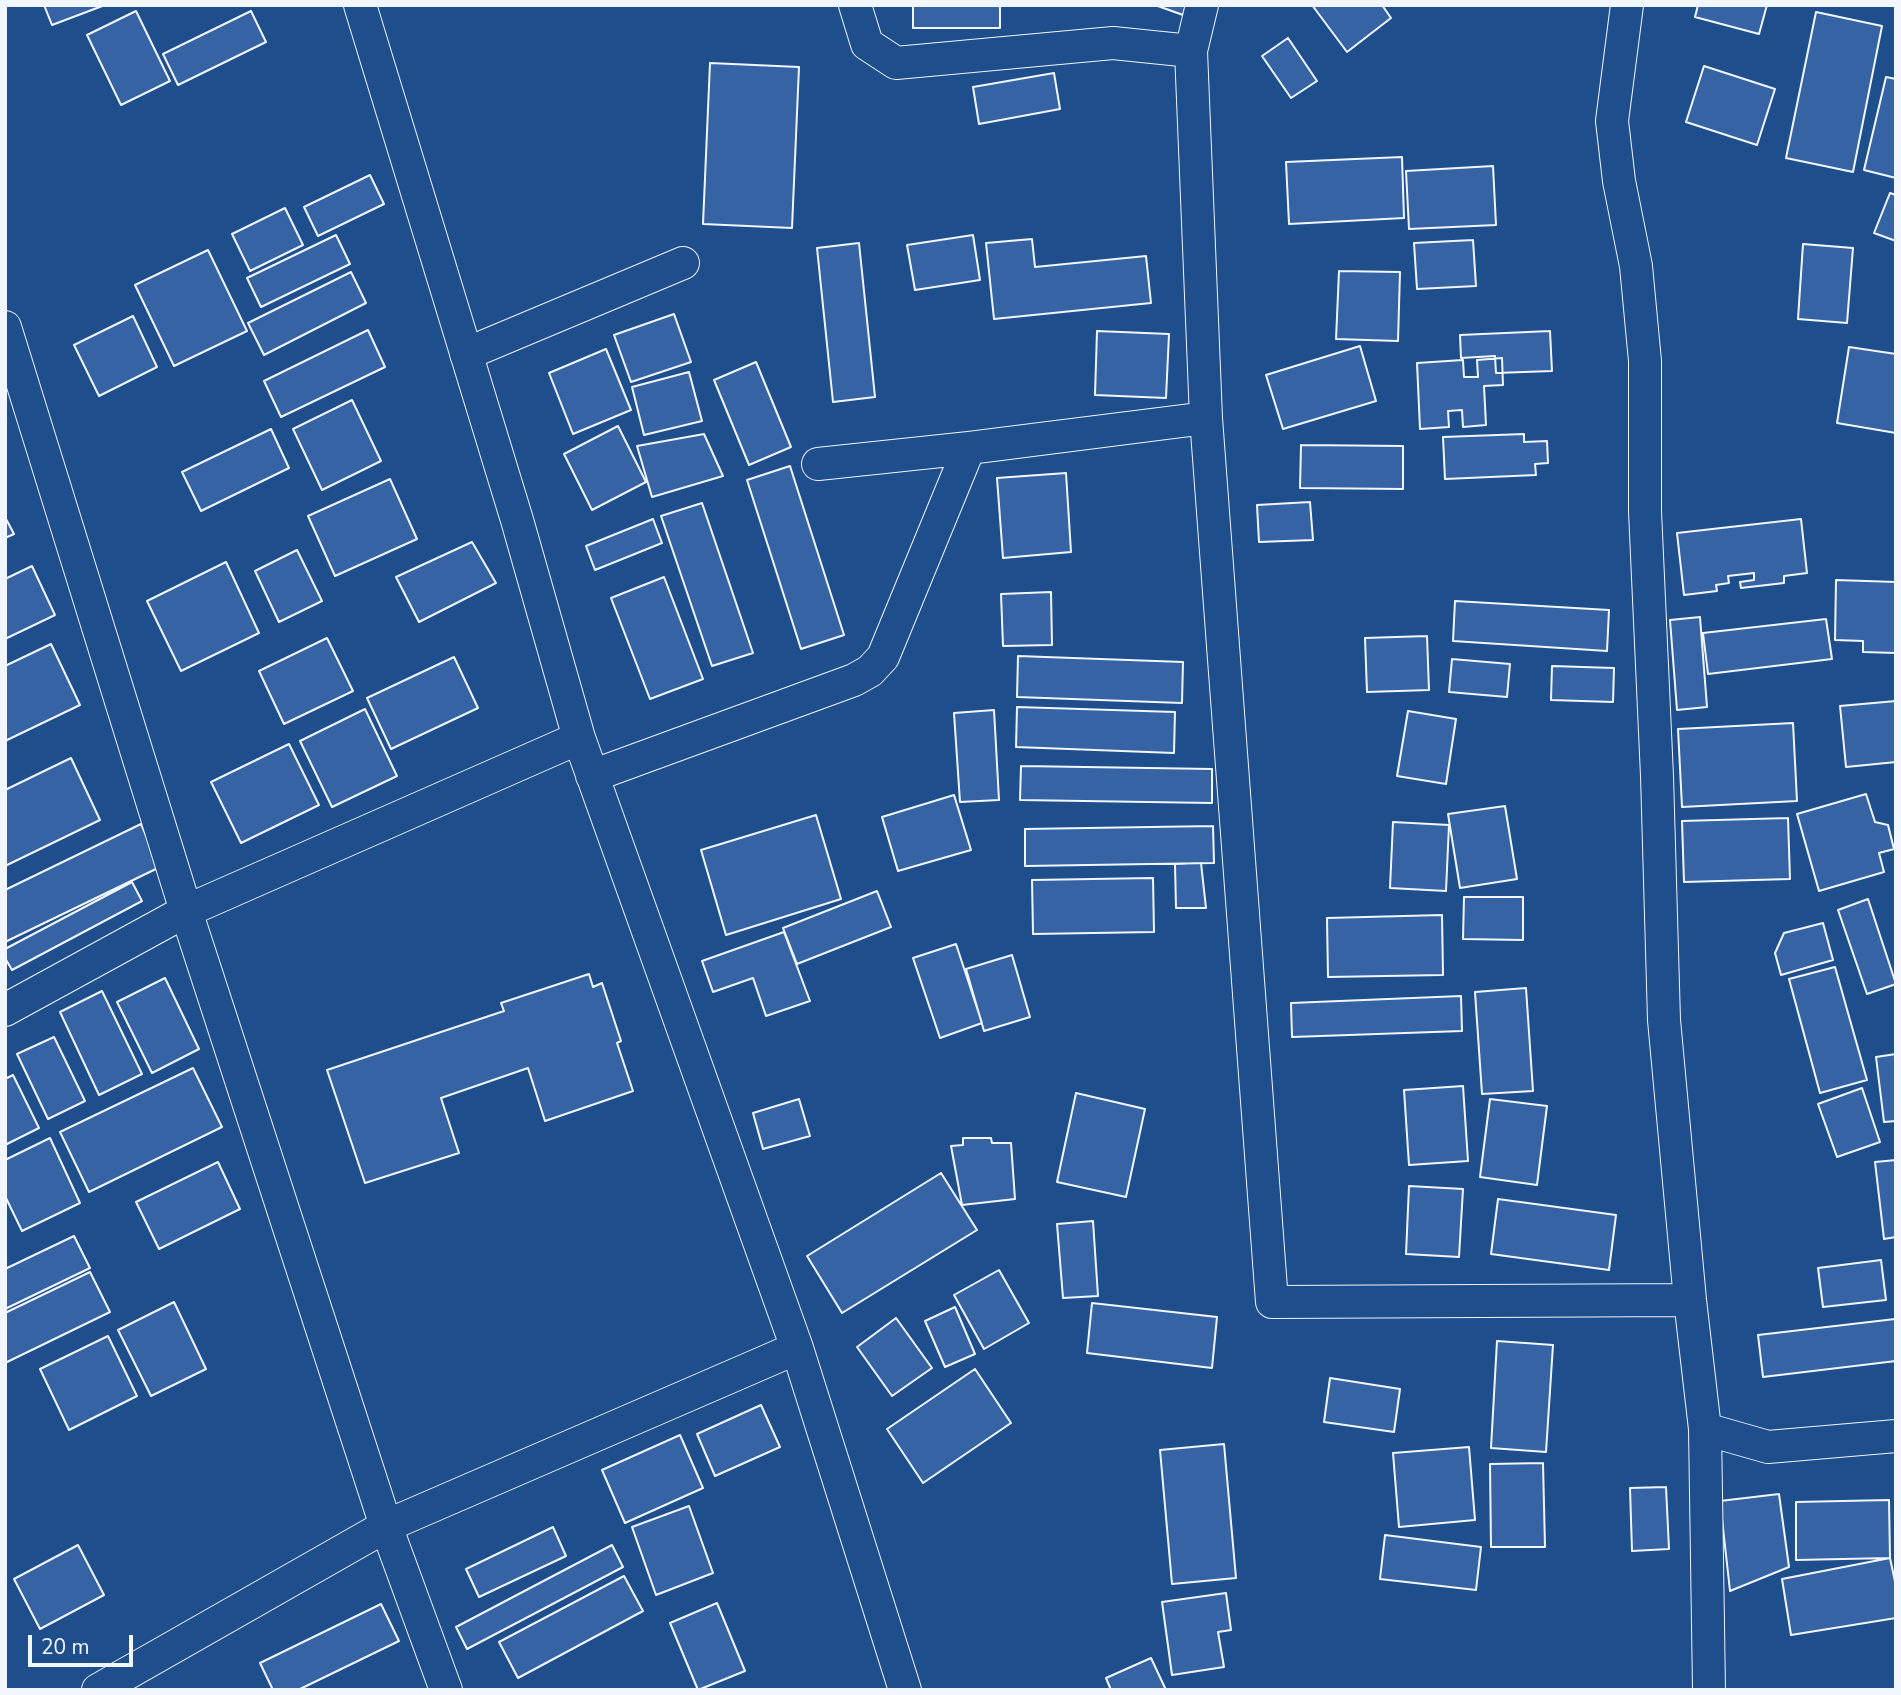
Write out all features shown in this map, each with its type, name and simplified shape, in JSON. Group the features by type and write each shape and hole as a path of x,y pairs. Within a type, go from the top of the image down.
{"street":[{"path":"360,5 517,520 579,738 797,1348 905,1690"},
{"path":"855,5 867,44 896,63 1113,43 1191,51"},
{"path":"1202,5 1191,51 1206,418 1272,1302 1690,1300"},
{"path":"1627,5 1612,121 1619,181 1636,266 1645,360 1645,511 1657,776 1664,1020 1705,1429 1709,1690"},
{"path":"466,354 683,263"},
{"path":"5,327 186,911 386,1526 446,1690"},
{"path":"818,464 1206,418"},
{"path":"592,776 854,680 870,671 884,657 969,448"},
{"path":"5,1010 186,911 579,738"},
{"path":"98,1690 386,1526 797,1348"},
{"path":"1705,1429 1768,1447 1896,1436"}],"building":[{"path":"44,5 105,5 52,25"},
{"path":"913,5 1000,5 1000,28 913,28"},
{"path":"1155,5 1186,5 1183,15"},
{"path":"1312,5 1382,5 1391,18 1347,52"},
{"path":"1698,5 1767,5 1759,34 1695,17"},
{"path":"136,11 170,81 121,105 87,35"},
{"path":"251,11 266,42 178,85 163,54"},
{"path":"1816,12 1882,26 1853,172 1786,158"},
{"path":"1288,38 1317,81 1291,98 1262,56"},
{"path":"710,63 799,67 792,228 703,224"},
{"path":"1704,66 1775,89 1757,145 1686,122"},
{"path":"1054,73 1060,109 979,124 973,87"},
{"path":"1886,77 1896,79 1896,178 1864,170"},
{"path":"1402,157 1404,218 1289,224 1286,162"},
{"path":"1493,166 1496,225 1409,229 1406,171"},
{"path":"370,175 384,204 318,236 304,207"},
{"path":"1890,193 1896,195 1896,241 1874,233"},
{"path":"285,208 303,245 250,271 232,234"},
{"path":"336,235 350,264 261,307 247,278"},
{"path":"973,235 980,280 915,290 907,245"},
{"path":"1032,239 1035,267 1146,256 1151,303 994,319 986,243"},
{"path":"1473,240 1476,286 1417,289 1414,243"},
{"path":"859,243 875,397 833,402 817,248"},
{"path":"1803,244 1853,248 1847,323 1798,319"},
{"path":"208,250 247,331 174,366 135,285"},
{"path":"1339,271 1400,272 1398,341 1336,339"},
{"path":"351,272 366,303 264,355 248,323"},
{"path":"674,314 691,362 631,382 614,335"},
{"path":"133,316 157,367 99,396 74,345"},
{"path":"368,330 385,367 281,417 264,381"},
{"path":"1097,331 1169,334 1166,398 1095,395"},
{"path":"1550,331 1552,371 1496,373 1495,356 1461,358 1460,335"},
{"path":"1360,346 1376,401 1283,429 1266,375"},
{"path":"1849,347 1896,354 1896,433 1837,423"},
{"path":"606,349 631,410 573,434 549,373"},
{"path":"1502,358 1503,385 1484,386 1486,425 1463,427 1462,410 1448,411 1449,427 1420,429 1417,363 1463,360 1464,377 1478,377 1477,360"},
{"path":"756,362 791,447 749,465 714,380"},
{"path":"689,372 702,421 644,435 632,387"},
{"path":"352,400 381,461 322,490 293,429"},
{"path":"618,426 646,482 592,510 564,454"},
{"path":"271,429 289,468 201,511 182,472"},
{"path":"704,434 723,476 652,497 637,446"},
{"path":"1524,434 1524,442 1547,441 1548,463 1535,464 1536,475 1445,479 1443,437"},
{"path":"1301,445 1403,446 1403,489 1300,488"},
{"path":"790,466 844,635 801,649 747,480"},
{"path":"1066,473 1071,552 1003,558 997,478"},
{"path":"390,479 417,539 335,576 308,516"},
{"path":"1310,502 1313,540 1259,542 1257,505"},
{"path":"702,503 753,653 712,666 661,516"},
{"path":"5,517 14,534 5,538"},
{"path":"653,519 662,543 595,570 586,546"},
{"path":"1801,519 1807,573 1784,576 1784,583 1741,588 1740,582 1754,580 1754,573 1728,576 1729,583 1716,585 1717,591 1684,595 1677,533"},
{"path":"472,542 496,583 419,622 396,577"},
{"path":"297,550 322,601 279,622 255,571"},
{"path":"226,562 259,633 181,671 147,601"},
{"path":"32,566 55,615 5,639 5,579"},
{"path":"664,577 703,679 650,699 611,598"},
{"path":"1836,580 1896,582 1896,653 1863,652 1863,641 1835,640"},
{"path":"1051,592 1052,645 1003,646 1001,594"},
{"path":"1455,601 1609,610 1607,651 1453,641"},
{"path":"1700,617 1707,707 1677,710 1670,620"},
{"path":"1826,619 1832,659 1708,674 1703,633"},
{"path":"1427,636 1429,690 1367,692 1365,638"},
{"path":"327,638 353,691 284,724 259,671"},
{"path":"51,644 80,705 5,741 5,666"},
{"path":"1018,656 1183,662 1182,703 1017,697"},
{"path":"454,657 478,708 391,749 367,698"},
{"path":"1452,659 1510,664 1507,697 1449,692"},
{"path":"1552,666 1614,668 1613,702 1551,700"},
{"path":"1896,701 1896,762 1846,767 1840,706"},
{"path":"1017,707 1175,712 1174,753 1016,747"},
{"path":"365,709 397,776 332,807 300,741"},
{"path":"994,710 999,800 960,802 954,713"},
{"path":"1408,711 1456,719 1446,784 1397,776"},
{"path":"1793,723 1797,801 1682,807 1678,729"},
{"path":"289,744 319,805 241,843 211,782"},
{"path":"71,758 100,820 5,866 5,790"},
{"path":"1021,766 1212,769 1212,803 1020,800"},
{"path":"1866,794 1875,822 1888,825 1894,849 1879,853 1884,872 1819,891 1797,814"},
{"path":"954,795 971,850 898,871 882,817"},
{"path":"1505,806 1517,879 1460,888 1448,814"},
{"path":"816,815 841,899 726,935 701,850"},
{"path":"1788,818 1790,879 1684,882 1682,821"},
{"path":"1393,822 1449,825 1446,891 1390,888"},
{"path":"141,824 160,867 5,942 5,890"},
{"path":"1213,826 1214,863 1025,866 1025,829"},
{"path":"1201,863 1206,908 1176,908 1175,864"},
{"path":"1153,878 1154,932 1033,934 1032,880"},
{"path":"132,882 142,901 12,970 5,958 5,949"},
{"path":"877,891 891,927 797,964 783,928"},
{"path":"1464,897 1523,897 1523,940 1463,939"},
{"path":"1868,899 1896,984 1867,994 1838,910"},
{"path":"1442,915 1443,975 1328,977 1327,918"},
{"path":"1823,923 1833,960 1781,975 1775,953 1784,933"},
{"path":"784,932 810,1001 766,1016 753,978 713,992 702,961"},
{"path":"956,944 982,1023 940,1038 913,958"},
{"path":"1012,955 1030,1017 984,1031 966,969"},
{"path":"1835,967 1867,1080 1820,1093 1789,979"},
{"path":"589,974 593,987 602,983 621,1041 617,1043 633,1091 545,1121 528,1068 441,1098 459,1153 365,1183 327,1070 504,1011 501,1003"},
{"path":"165,978 199,1049 152,1073 117,1002"},
{"path":"1526,988 1533,1091 1482,1094 1475,992"},
{"path":"102,991 142,1074 99,1095 60,1012"},
{"path":"1461,996 1462,1031 1292,1037 1291,1003"},
{"path":"54,1037 85,1101 48,1119 17,1054"},
{"path":"1896,1054 1896,1121 1884,1122 1876,1057"},
{"path":"193,1068 222,1127 89,1192 60,1132"},
{"path":"13,1075 39,1128 5,1145 5,1079"},
{"path":"1463,1086 1468,1161 1409,1165 1404,1090"},
{"path":"1862,1088 1880,1142 1837,1157 1818,1104"},
{"path":"1076,1093 1145,1109 1126,1197 1057,1182"},
{"path":"799,1099 810,1136 763,1149 753,1113"},
{"path":"1490,1099 1547,1106 1537,1185 1480,1177"},
{"path":"50,1138 80,1203 22,1231 5,1196 5,1160"},
{"path":"963,1138 991,1138 992,1143 1011,1143 1015,1199 962,1205 951,1146 963,1145"},
{"path":"1896,1160 1896,1237 1884,1239 1875,1162"},
{"path":"218,1162 240,1209 159,1249 136,1202"},
{"path":"941,1173 977,1230 842,1313 807,1256"},
{"path":"1409,1186 1463,1189 1459,1257 1406,1254"},
{"path":"1498,1199 1616,1215 1609,1270 1491,1254"},
{"path":"1093,1221 1098,1296 1063,1298 1057,1224"},
{"path":"74,1236 90,1268 5,1309 5,1269"},
{"path":"1881,1260 1886,1300 1823,1307 1818,1268"},
{"path":"999,1270 1029,1323 984,1349 954,1295"},
{"path":"90,1272 110,1312 5,1363 5,1313"},
{"path":"174,1302 206,1369 151,1396 118,1330"},
{"path":"1092,1303 1217,1317 1212,1368 1087,1353"},
{"path":"955,1307 975,1354 945,1367 925,1321"},
{"path":"896,1318 932,1368 892,1396 857,1347"},
{"path":"1895,1319 1896,1361 1763,1377 1758,1335"},
{"path":"108,1336 137,1396 69,1430 40,1369"},
{"path":"1497,1341 1553,1345 1546,1452 1491,1448"},
{"path":"975,1369 1011,1423 923,1483 887,1429"},
{"path":"1330,1378 1400,1389 1394,1432 1324,1422"},
{"path":"761,1405 780,1447 715,1476 697,1434"},
{"path":"680,1435 703,1488 625,1523 602,1470"},
{"path":"1224,1444 1236,1578 1172,1584 1160,1450"},
{"path":"1469,1447 1475,1520 1399,1527 1393,1453"},
{"path":"1543,1463 1545,1547 1491,1547 1490,1464"},
{"path":"1666,1487 1669,1549 1632,1551 1630,1488"},
{"path":"1779,1494 1789,1567 1730,1591 1720,1501"},
{"path":"1889,1500 1890,1558 1796,1560 1796,1502"},
{"path":"689,1506 713,1573 656,1595 632,1527"},
{"path":"553,1527 566,1556 479,1597 466,1569"},
{"path":"1385,1535 1481,1547 1476,1590 1380,1579"},
{"path":"78,1545 104,1595 40,1629 14,1579"},
{"path":"612,1545 623,1567 467,1649 456,1627"},
{"path":"1890,1558 1896,1586 1896,1618 1791,1635 1782,1579"},
{"path":"624,1576 643,1611 518,1678 499,1642"},
{"path":"1226,1593 1231,1630 1218,1632 1224,1667 1172,1675 1162,1602"},
{"path":"717,1603 745,1671 698,1690 670,1623"},
{"path":"381,1604 399,1641 298,1690 273,1690 260,1663"},
{"path":"1151,1658 1166,1690 1111,1690 1106,1678"}]}
